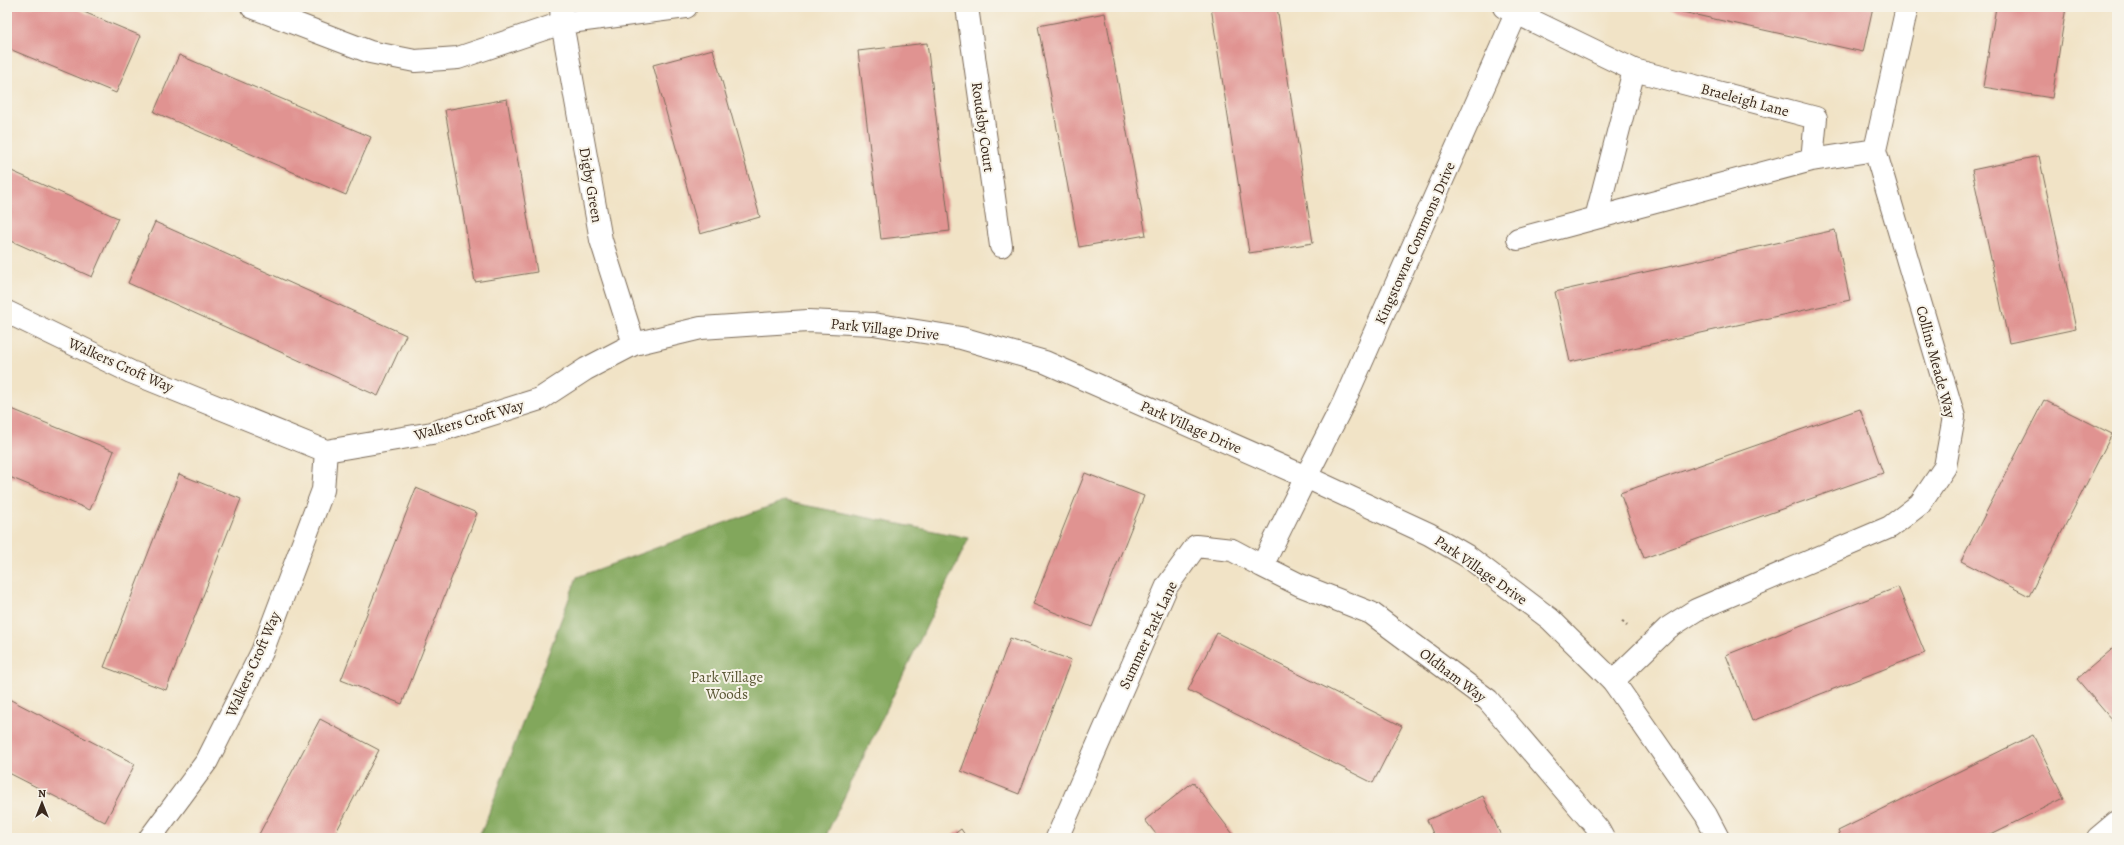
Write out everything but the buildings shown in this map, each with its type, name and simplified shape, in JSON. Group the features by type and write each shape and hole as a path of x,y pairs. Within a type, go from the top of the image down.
{"street":[{"path":"252,7 370,52 415,61 458,58 561,15 686,7"},
{"name":"Roudsby Court","path":"967,7 1001,246"},
{"name":"Collins Meade Way","path":"1613,681 1668,628 1696,610 1890,527 1920,504 1945,467 1954,417 1875,150 1907,7"},
{"name":"Braeleigh Lane","path":"1513,9 1634,70 1816,118 1812,160"},
{"name":"Kingstowne Commons Drive","path":"1306,478 1343,404 1513,9"},
{"name":"Digby Green","path":"561,15 601,240 634,344"},
{"path":"1596,218 1634,70"},
{"path":"1518,239 1812,160 1875,150"},
{"name":"Walkers Croft Way","path":"7,312 131,372 326,451 432,433 540,399"},
{"name":"Park Village Drive","path":"540,399 586,369 634,344 701,328 808,321 873,324 961,338 1045,362 1429,534 1467,556 1550,619 1613,681 1706,814 1718,838"},
{"name":"Walkers Croft Way","path":"150,838 208,761 262,652 323,490 326,451"},
{"path":"1262,566 1306,478"},
{"name":"Summer Park Lane","path":"1057,838 1167,586 1196,546 1232,550 1262,566"},
{"name":"Oldham Way","path":"1262,566 1300,585 1371,613 1488,700 1598,829 1603,838"},
{"path":"2098,838 2117,822"}],"green space":[{"name":"Park Village Woods","path":"784,501 969,538 827,833 829,838 477,838 484,826 577,577"}]}
